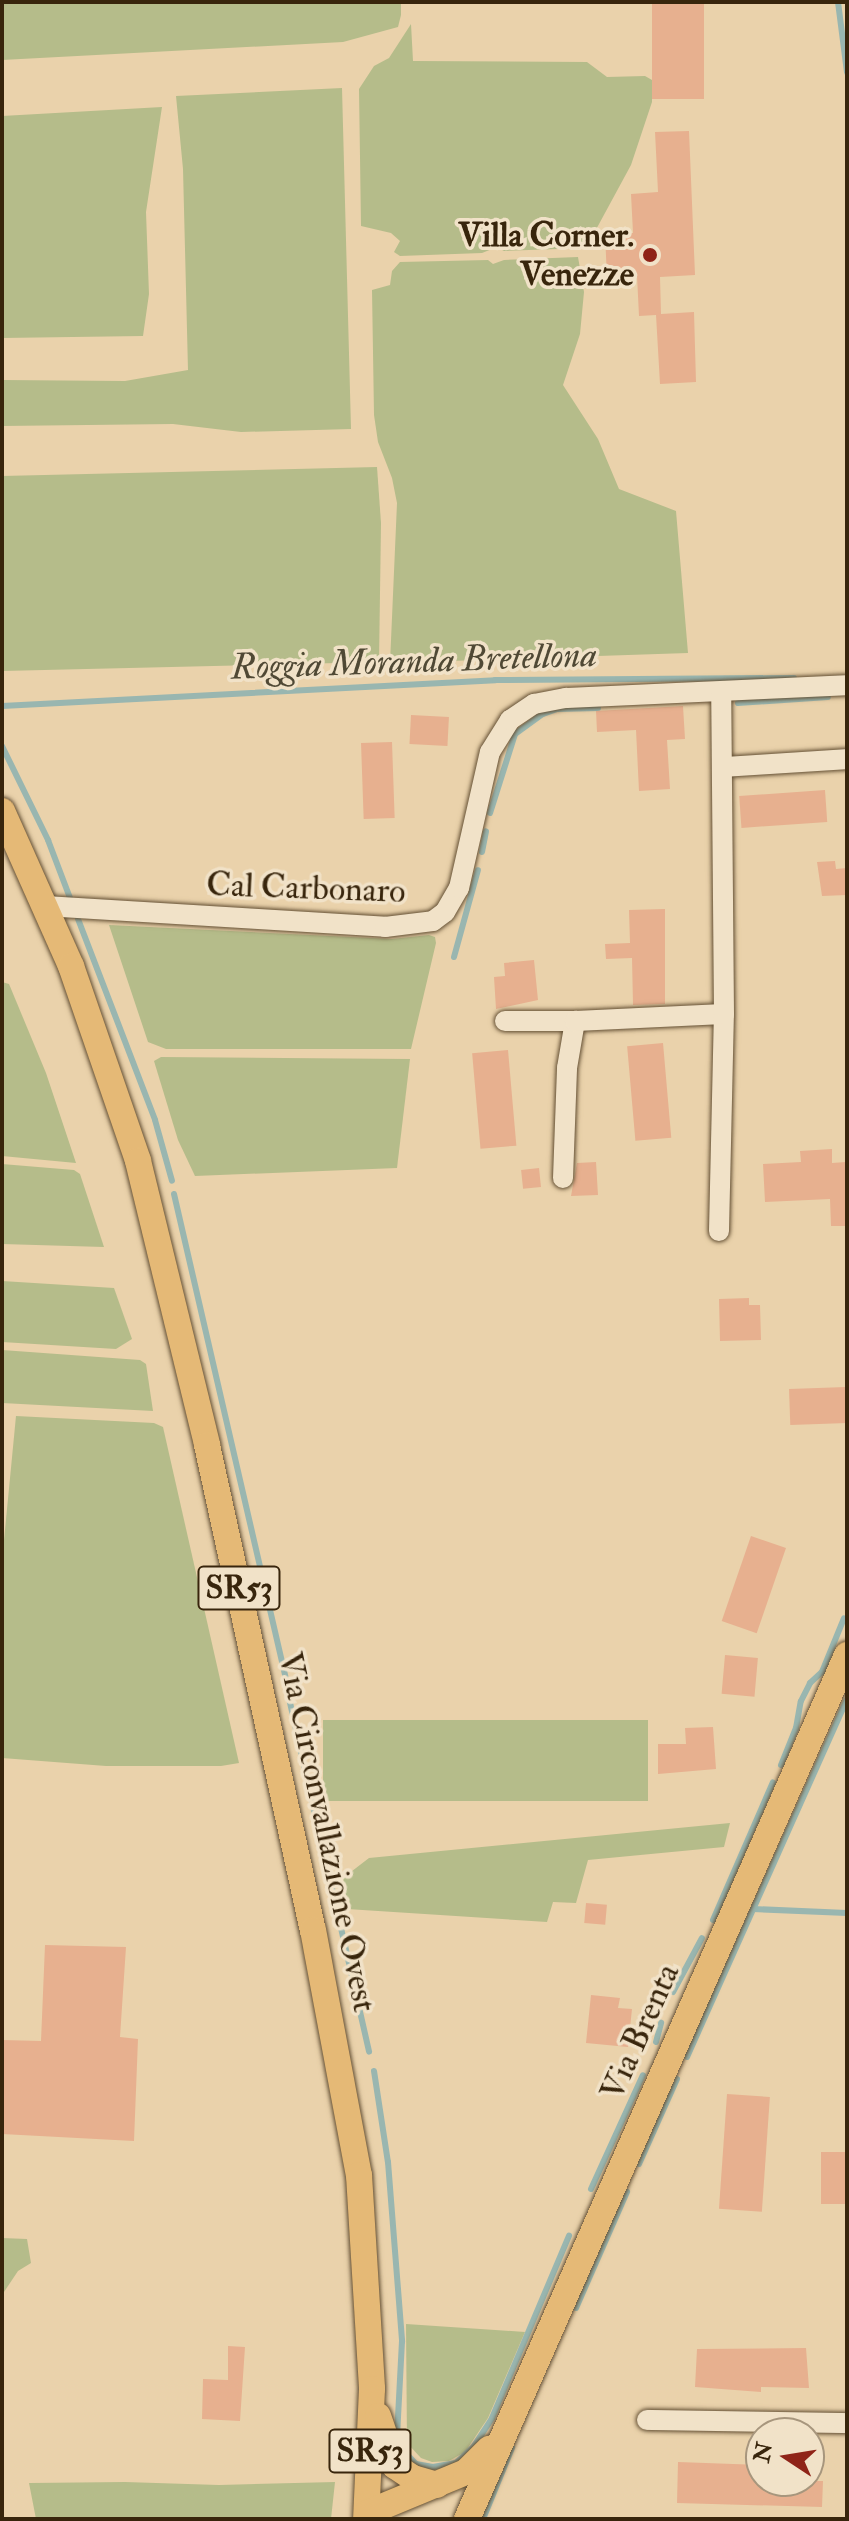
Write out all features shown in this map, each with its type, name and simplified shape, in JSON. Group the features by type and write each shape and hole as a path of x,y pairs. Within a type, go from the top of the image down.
{"main road":[{"name":"Via Circonvallazione Ovest","path":"2,811 45,906 106,1059 138,1161 266,1711 313,1930 359,2175 372,2389 371,2517"},
{"name":"Via Brenta","path":"466,2519 847,1655"},
{"path":"372,2389 381,2432 395,2466 413,2478 437,2485"},
{"name":"Via Brenta","path":"371,2517 401,2496 466,2472 500,2438"}],"street":[{"name":"Cal Carbonaro","path":"45,906 385,927 433,921 445,912 459,888 490,752 510,720 521,711 534,704 566,698 847,685"},
{"path":"719,1231 724,1014 721,693"},
{"path":"724,767 847,759"},
{"path":"505,1021 724,1014"},
{"path":"563,1178 567,1068 575,1021"},
{"path":"647,2420 847,2423"}],"green space":[{"path":"2,2 401,2 401,15 398,27 343,42 2,60"},
{"path":"411,24 413,61 587,62 607,77 645,76 652,80 652,102 631,165 586,248 504,251 497,247 482,253 400,256 394,252 400,241 391,233 361,226 359,89 374,66 389,58"},
{"path":"342,88 351,429 241,432 173,424 2,426 2,380 125,381 188,370 183,169 176,96"},
{"path":"162,107 146,212 149,294 143,336 2,338 2,116"},
{"path":"578,257 584,292 580,334 563,385 598,439 619,489 676,511 688,653 390,663 397,503 392,478 378,442 374,415 372,290 390,285 392,271 400,262 488,260 493,264 504,260"},
{"path":"377,467 381,523 379,662 2,671 2,476"},
{"path":"109,925 392,939 429,935 435,937 436,943 411,1049 166,1049 148,1042"},
{"path":"2,982 9,984 46,1073 76,1163 2,1156"},
{"path":"161,1057 410,1059 397,1168 195,1176 178,1140 154,1061"},
{"path":"2,1164 74,1170 80,1174 104,1247 2,1244"},
{"path":"2,1281 114,1288 132,1339 116,1349 2,1342"},
{"path":"2,1350 140,1360 146,1364 153,1411 2,1403"},
{"path":"16,1416 154,1423 163,1427 239,1763 221,1766 106,1766 2,1758 2,1561"},
{"path":"323,1720 648,1720 648,1801 323,1801"},
{"path":"730,1823 724,1847 588,1860 576,1903 553,1902 547,1922 347,1909 343,1878 369,1858"},
{"path":"2,2238 27,2239 31,2263 18,2271 2,2295"},
{"path":"406,2324 525,2332 488,2418 465,2452 449,2461 432,2462 421,2458 407,2443"},
{"path":"335,2482 331,2519 36,2519 29,2483 219,2485"}],"building":[{"path":"652,2 704,2 704,99 652,99"},
{"path":"689,131 695,275 660,277 661,314 694,312 696,382 660,384 656,315 639,316 637,276 607,278 605,234 633,233 631,194 658,192 655,132"},
{"path":"683,706 685,739 667,740 670,789 639,791 636,730 597,732 596,711"},
{"path":"411,715 449,717 447,746 409,744"},
{"path":"392,742 395,818 364,819 361,743"},
{"path":"825,790 827,822 741,828 739,796"},
{"path":"835,861 836,869 847,868 847,895 822,896 817,862"},
{"path":"665,909 665,1004 633,1005 632,958 606,959 605,944 630,943 629,910"},
{"path":"534,960 538,1000 496,1009 494,977 505,976 504,963"},
{"path":"663,1043 671,1138 635,1141 627,1046"},
{"path":"508,1050 516,1146 481,1149 472,1053"},
{"path":"832,1149 832,1163 846,1162 847,1226 831,1226 830,1199 765,1202 763,1164 801,1162 800,1151"},
{"path":"596,1162 598,1195 571,1196 577,1163"},
{"path":"539,1168 541,1187 523,1189 521,1170"},
{"path":"749,1298 749,1305 760,1305 761,1340 720,1341 719,1299"},
{"path":"846,1387 847,1423 790,1425 789,1389"},
{"path":"751,1536 786,1548 757,1633 722,1621"},
{"path":"725,1655 758,1658 754,1697 722,1694"},
{"path":"713,1727 716,1769 658,1774 658,1744 686,1744 685,1728"},
{"path":"586,1903 607,1905 605,1925 584,1923"},
{"path":"45,1945 126,1947 120,2037 138,2039 134,2141 2,2134 2,2040 41,2041"},
{"path":"591,1995 620,1998 618,2008 632,2009 628,2047 586,2043"},
{"path":"727,2094 770,2097 762,2212 719,2209"},
{"path":"821,2152 847,2152 847,2204 821,2204"},
{"path":"228,2346 245,2347 240,2421 202,2419 203,2379 228,2380"},
{"path":"806,2348 809,2388 761,2387 761,2392 695,2387 697,2349"},
{"path":"678,2462 745,2464 745,2497 822,2497 822,2507 677,2503"}],"waterway":[{"path":"838,2 847,72"},
{"name":"Roggia Moranda Bretellona","path":"2,706 495,680 794,678"},
{"path":"738,703 828,697"},
{"path":"490,813 515,734 543,714 557,709 598,708"},
{"path":"2,746 48,840 70,898"},
{"path":"482,852 486,831"},
{"path":"454,957 478,870"},
{"path":"78,919 155,1120 172,1181"},
{"path":"174,1194 286,1681"},
{"path":"781,1765 796,1728 801,1701 810,1683 822,1672 844,1618"},
{"path":"289,1698 315,1815"},
{"path":"687,2057 847,1700"},
{"path":"713,1920 773,1782"},
{"path":"321,1840 369,2052"},
{"path":"753,1909 847,1913"},
{"path":"673,1992 702,1938"},
{"path":"656,2042 661,2023"},
{"path":"374,2071 388,2162 402,2341 397,2437"},
{"path":"591,2189 643,2075"},
{"path":"639,2164 677,2079"},
{"path":"576,2308 627,2192"},
{"path":"401,2448 416,2464 433,2467 456,2463 474,2446 492,2418 569,2236"},
{"path":"483,2519 512,2448"}],"place":[{"name":"Villa Corner. Venezze","path":"650,255"}]}
